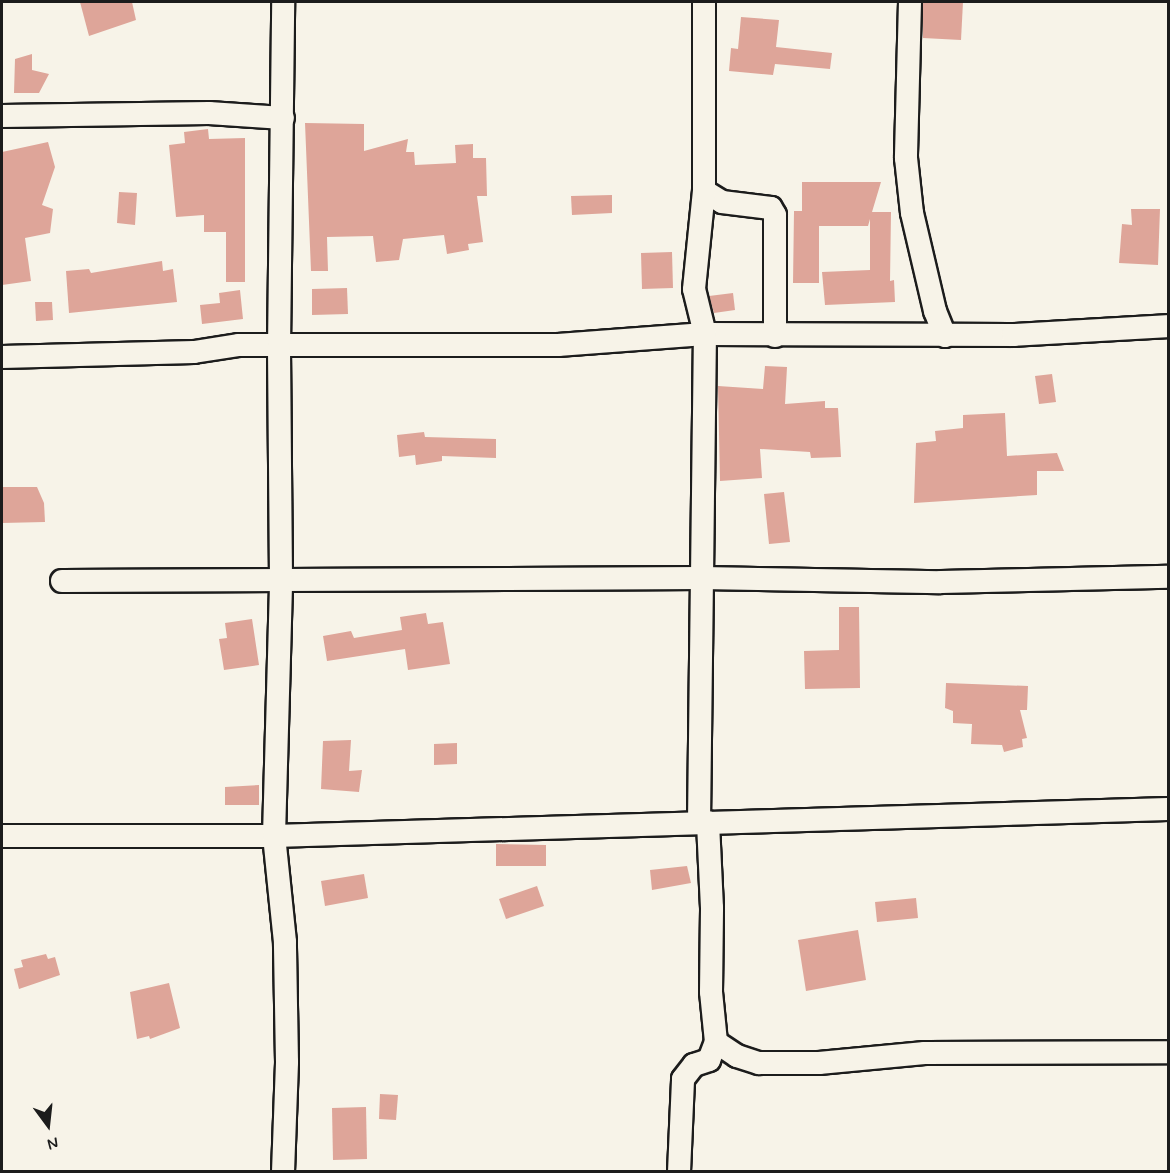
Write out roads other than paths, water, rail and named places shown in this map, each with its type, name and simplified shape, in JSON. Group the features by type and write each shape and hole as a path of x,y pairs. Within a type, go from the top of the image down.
{"street":[{"path":"283,2 279,348 281,579 274,836 285,942 287,1062 283,1172"},
{"path":"679,1172 683,1079 694,1065 709,1060 716,1042 711,992 712,908 703,822 702,578 705,334 694,289 704,191 704,2"},
{"path":"910,2 906,158 912,213 935,311 945,336"},
{"path":"2,116 209,113 283,118"},
{"path":"704,191 722,202 771,208 775,215 775,336"},
{"path":"2,357 194,352 239,345 279,348 558,345 705,334 945,336 1168,326"},
{"path":"62,581 226,582 281,579 384,582 702,578 941,582 1168,577"},
{"path":"2,836 274,836 1168,809"},
{"path":"716,1042 737,1056 759,1063 819,1063 925,1053 1168,1052"}]}
